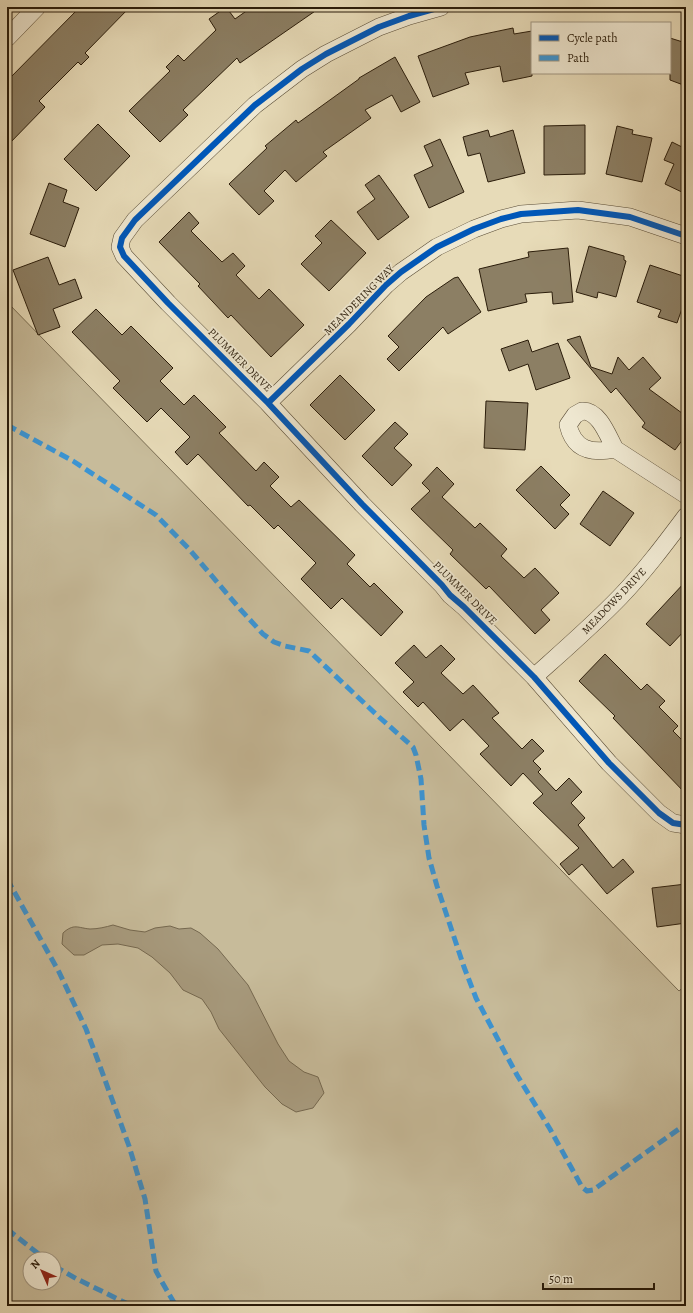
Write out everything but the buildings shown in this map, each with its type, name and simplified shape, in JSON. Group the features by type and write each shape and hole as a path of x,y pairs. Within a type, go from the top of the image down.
{"street":[{"path":"7,38 37,7"},
{"name":"PLUMMER DRIVE","path":"441,7 409,16 379,27 326,54 302,69 256,105 135,220 122,238 120,247 124,256 132,265 268,403 362,504 450,595 534,677 609,763 659,813 672,823 686,825"},
{"name":"MEANDERING WAY","path":"268,403 349,324 386,285 401,272 437,247 474,229 501,219 521,214 578,210 630,217 686,236"},
{"path":"615,449 686,495"},
{"name":"MEADOWS DRIVE","path":"534,677 595,622 621,596 653,560 686,516"}],"shaded area":[{"path":"7,302 679,991 686,985 686,1306 7,1306"},
{"path":"113,925 130,930 145,932 155,928 170,926 179,929 191,928 200,933 218,949 248,985 278,1044 289,1061 304,1072 318,1077 324,1093 313,1108 296,1112 282,1104 265,1087 219,1029 211,1012 202,999 183,990 170,973 152,957 138,948 118,944 102,945 84,955 74,955 62,944 63,933 70,928 76,927 93,929"}],"marked path":[{"path":"7,425 73,461 156,515 189,549 263,634 274,642 309,651 413,747 421,779 424,825 429,858 464,967 476,998 517,1075 550,1129 582,1187 587,1191 593,1190 686,1124"},
{"path":"7,879 59,972 86,1029 129,1146 145,1199 156,1271 176,1306"},
{"path":"7,1229 35,1251"},
{"path":"62,1271 132,1306"}],"cycle path":[{"path":"441,7 409,16 379,27 326,54 302,69 255,105 135,220 122,238 120,247 124,256 168,303 268,403 362,504 442,585 450,595 534,677 609,763 659,813 673,823 686,825"},
{"path":"268,403 349,324 386,285 401,272 437,247 474,229 501,219 521,214 578,210 630,217 686,236"}]}
